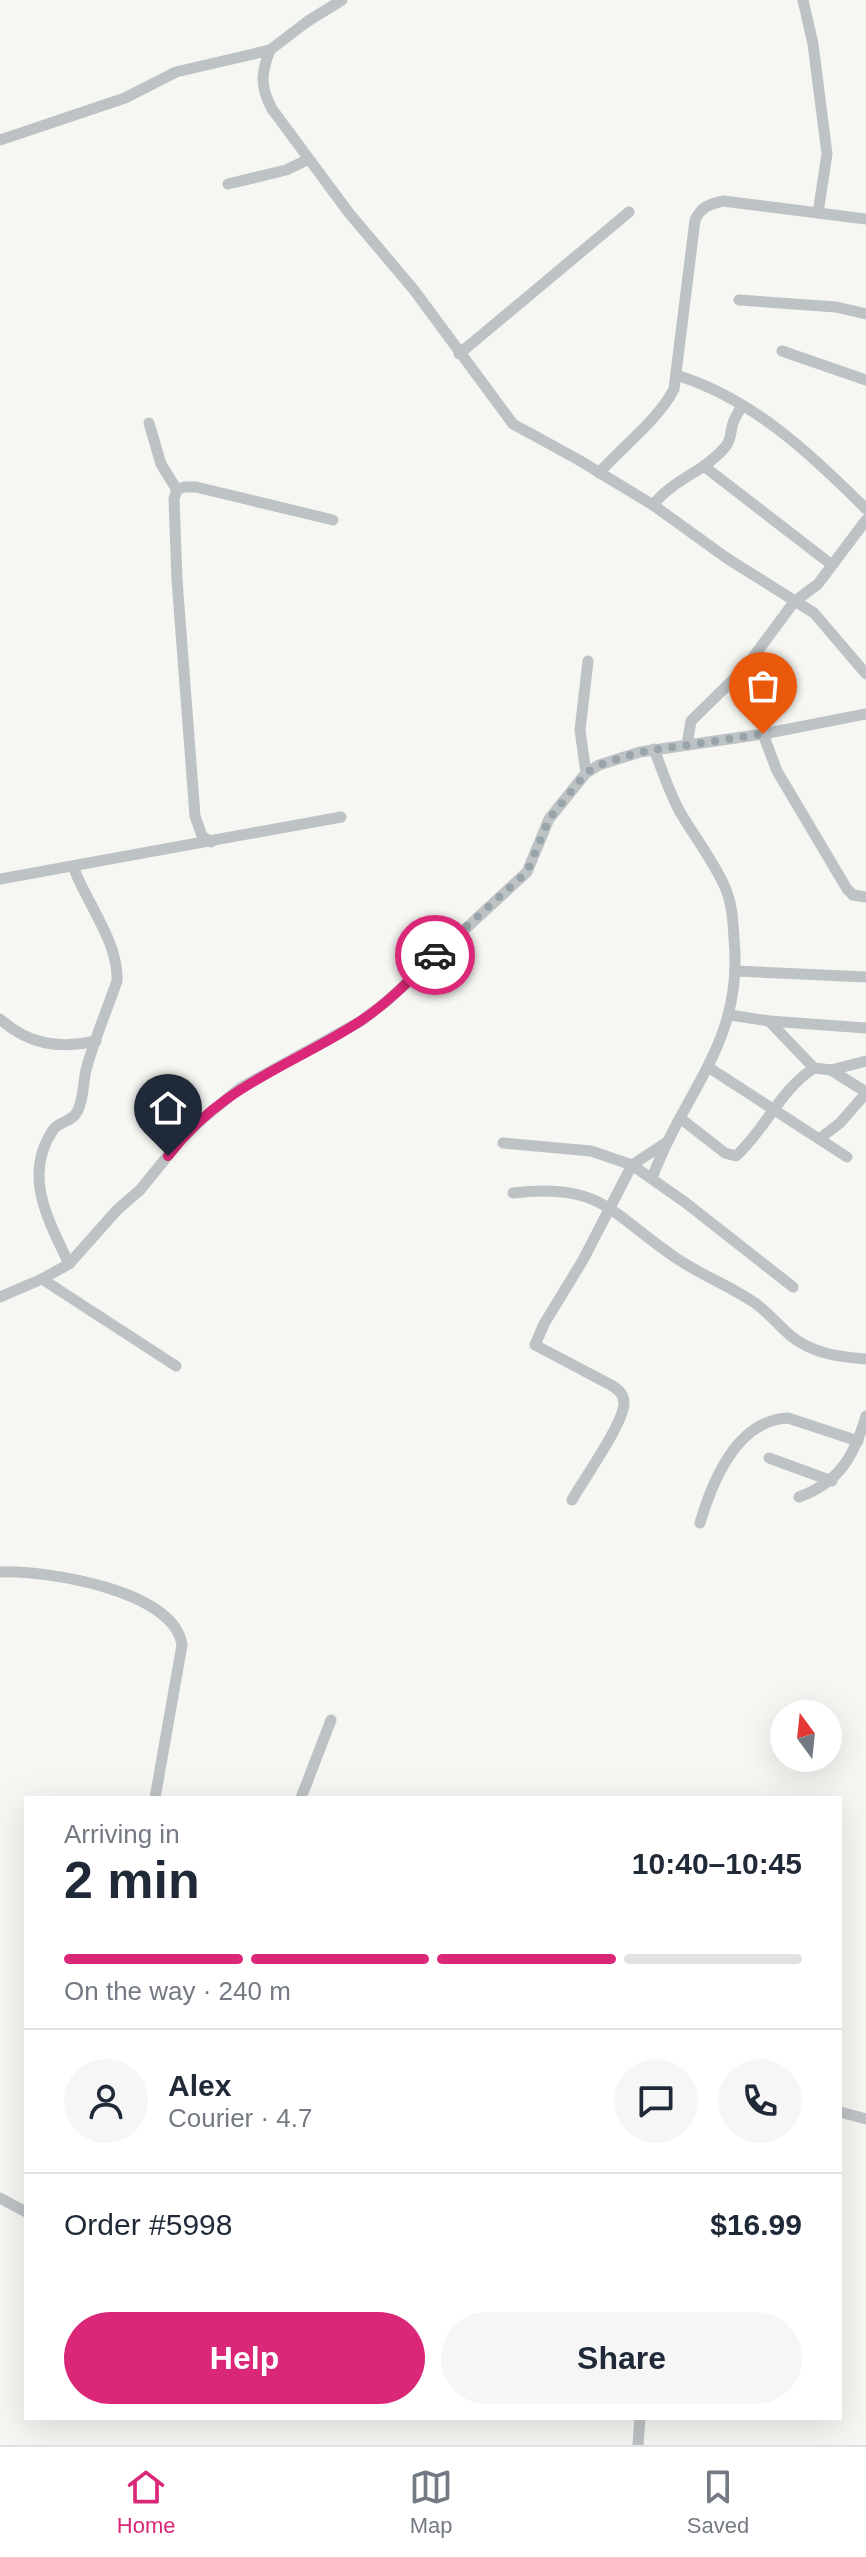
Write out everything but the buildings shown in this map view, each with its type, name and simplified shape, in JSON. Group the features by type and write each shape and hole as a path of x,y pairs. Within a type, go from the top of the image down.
{"street":[{"path":"0,140 125,98 176,72 270,50 342,0"},
{"path":"803,0 813,44 827,154 818,213"},
{"path":"270,50 262,72 264,94 307,160 414,290 513,424 653,505 814,613 866,674"},
{"path":"249,55 262,72"},
{"path":"228,184 286,170 307,160"},
{"path":"599,473 669,399 676,375 695,220 699,210 723,201 866,219"},
{"path":"459,354 629,212"},
{"path":"739,300 836,307 866,314"},
{"path":"782,351 866,380"},
{"path":"676,375 704,384 769,422 838,480 866,509"},
{"path":"653,505 671,486 705,467 729,442 734,421 742,406"},
{"path":"149,423 161,464 177,490"},
{"path":"705,467 832,565"},
{"path":"211,842 202,836 195,816 177,580 174,499 177,490 196,487 333,520"},
{"path":"687,745 691,721 746,667 794,602 818,584 866,520"},
{"path":"586,773 580,730 588,661"},
{"path":"0,1297 69,1264 102,1226 140,1190 179,1142 240,1088 361,1021 387,1001 518,882 532,861 549,819 586,773 622,756 654,749 763,734 866,714"},
{"path":"763,734 783,782 847,889 853,895 866,897"},
{"path":"652,1178 664,1144 708,1067 730,1015 737,971 731,907 725,887 678,807 654,749"},
{"path":"0,879 341,817"},
{"path":"69,1264 42,1205 38,1174 43,1149 53,1131 57,1125 76,1115 79,1108 86,1070 117,981 118,967 73,866"},
{"path":"737,971 866,977"},
{"path":"730,1015 866,1028"},
{"path":"0,1019 34,1042 59,1046 96,1041"},
{"path":"769,1021 814,1068 831,1070 866,1061"},
{"path":"708,1067 847,1157"},
{"path":"680,1118 725,1153 736,1156 773,1110 814,1068"},
{"path":"819,1139 840,1123 866,1092 831,1070"},
{"path":"503,1143 591,1151 632,1165 793,1287"},
{"path":"572,1500 610,1438 623,1410 623,1397 618,1389 535,1345 632,1165 664,1144"},
{"path":"513,1193 543,1189 565,1191 581,1194 610,1207 675,1257 756,1304 811,1349 866,1359"},
{"path":"42,1279 176,1366"},
{"path":"799,1497 817,1491 832,1481 858,1441 866,1416"},
{"path":"700,1523 713,1485 732,1453 764,1423 776,1418 788,1418 858,1441"},
{"path":"769,1458 832,1481"},
{"path":"0,1572 48,1574 84,1581 154,1608 176,1628 182,1645 155,1796"},
{"path":"302,1796 331,1720"},
{"path":"842,2113 866,2119"},
{"path":"0,2198 24,2211"},
{"path":"638,2445 640,2420"}],"way so far":[{"path":"435,955 527,872 549,819 586,773 622,756 640,752 763,734"}],"route":[{"path":"168,1156 200,1121 240,1088 361,1021 435,955"}]}
